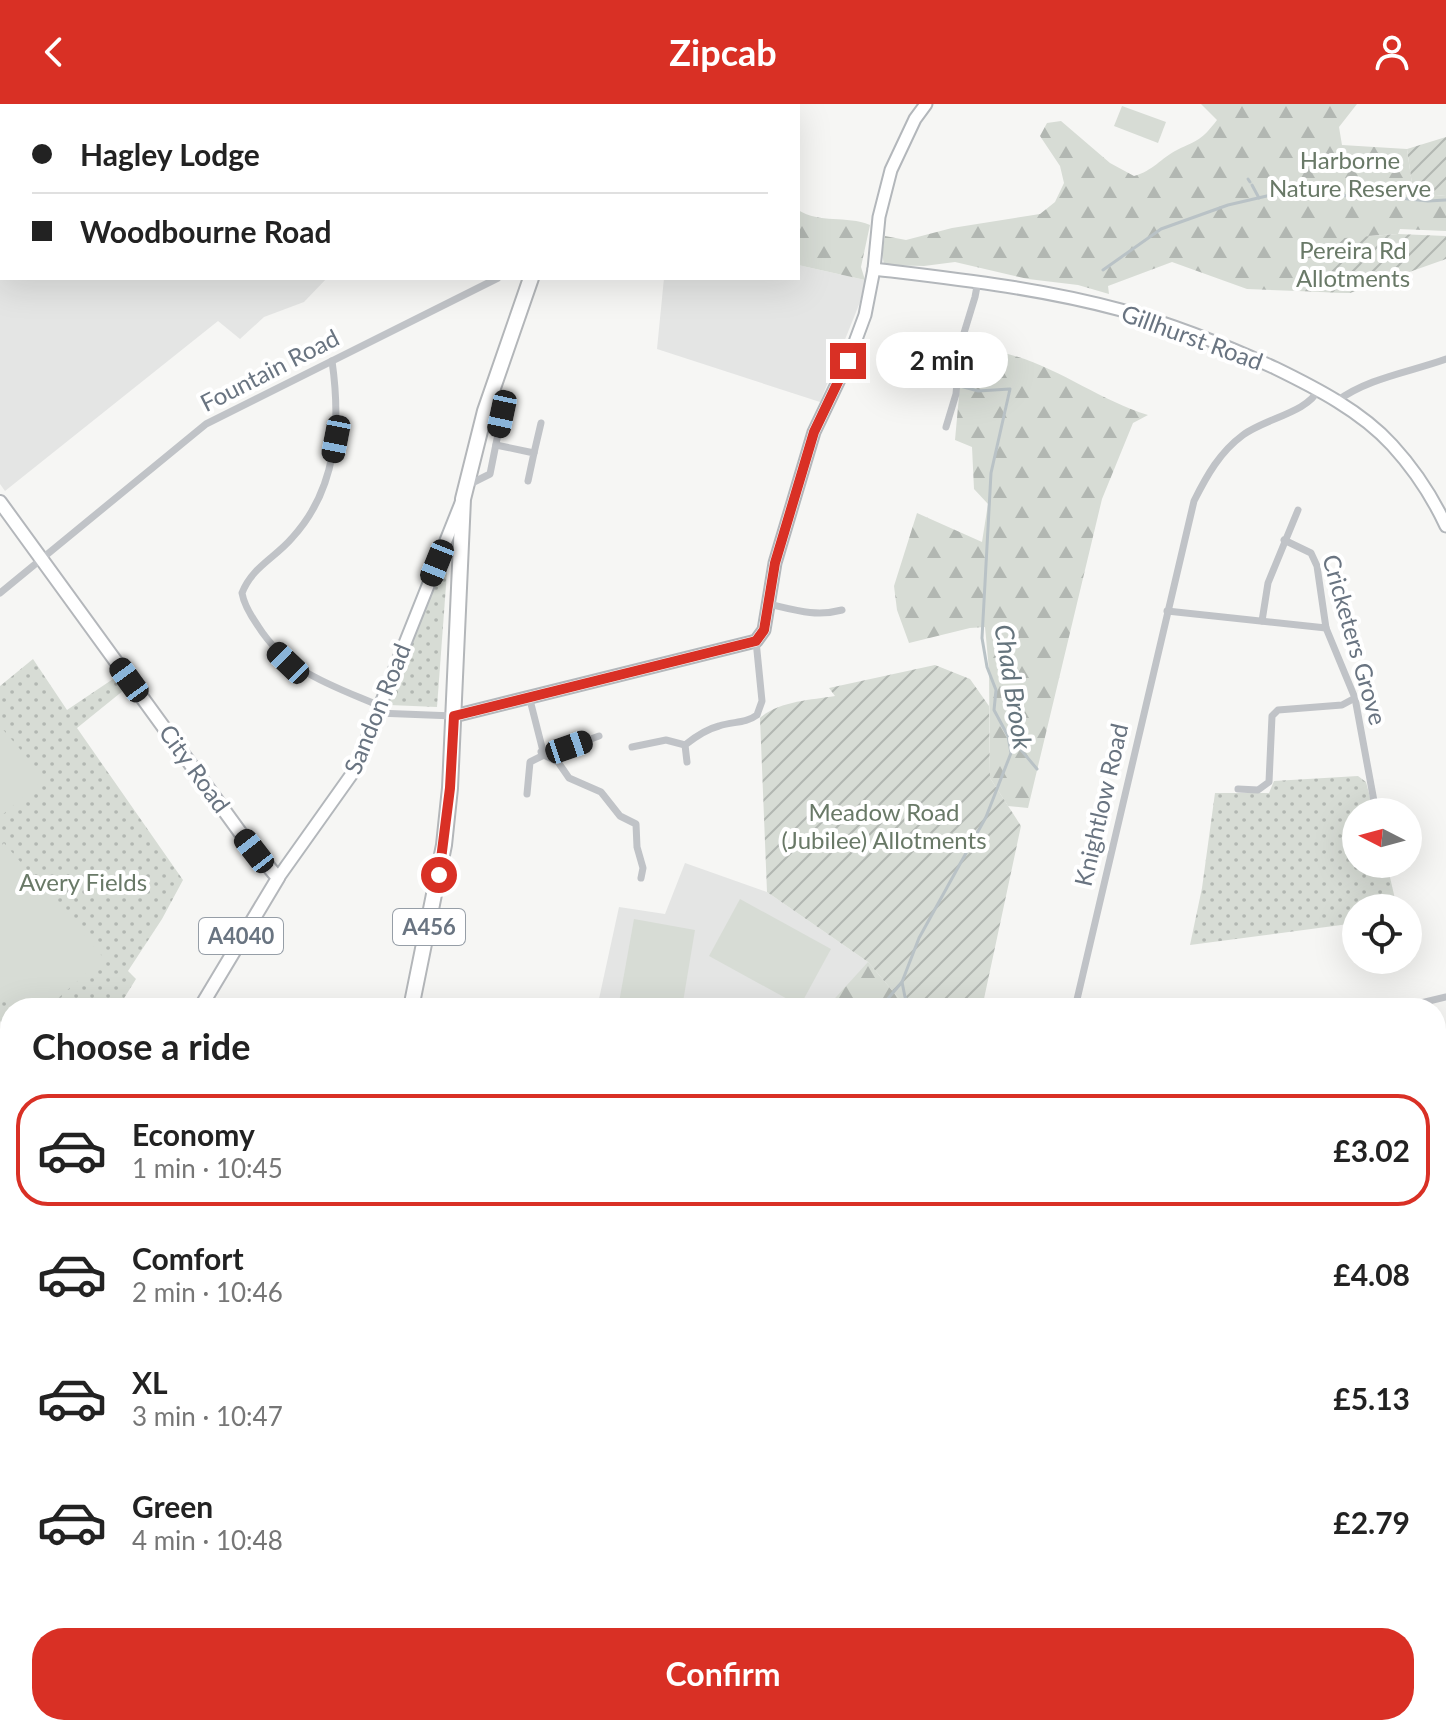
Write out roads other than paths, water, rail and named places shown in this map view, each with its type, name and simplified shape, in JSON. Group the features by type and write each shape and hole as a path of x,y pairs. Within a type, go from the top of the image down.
{"highway":[{"name":"A456","path":"413,998 444,845 454,716 459,547 464,492 488,402 530,280"}],"main road":[{"name":"City Road","path":"0,502 242,835 278,878"},
{"name":"Sandon Road","path":"206,998 278,878"}],"street":[{"path":"332,361 337,420 331,468 308,519 292,539 250,575 242,593 243,601 263,634 288,663 378,709 454,716 756,641 764,630 775,563 814,432 848,361 865,315 874,269 879,217 891,170 915,119 926,104"},
{"name":"Gillhurst Road","path":"874,269 978,281 1119,309 1173,326 1262,363 1337,401 1390,443 1430,495 1446,526"},
{"name":"Fountain Road","path":"0,593 206,424 494,280"},
{"path":"946,427 956,394 960,346 978,281"},
{"path":"1337,401 1370,382 1446,359"},
{"name":"Knightlow Road","path":"1077,998 1194,501 1218,458 1245,433 1265,421 1308,404 1318,390"},
{"path":"464,492 490,474 502,414 488,402"},
{"path":"528,481 541,423"},
{"path":"496,445 534,453"},
{"name":"Sandon Road","path":"278,878 347,783 464,492"},
{"path":"1262,621 1268,583 1298,510"},
{"name":"Cricketers Grove","path":"1284,540 1311,553 1317,566 1326,628 1355,698 1373,798"},
{"path":"437,563 459,547"},
{"path":"769,604 825,615 842,610"},
{"path":"1167,611 1326,628"},
{"path":"632,747 666,740 685,745 721,725 744,722 757,715 762,701 756,641"},
{"path":"529,696 543,754 558,762 569,778 601,792 620,816 636,824 637,847 643,868 641,878"},
{"path":"1238,789 1258,790 1269,782 1272,716 1278,710 1342,705 1355,698"},
{"path":"527,794 530,762 543,754 599,736"},
{"path":"685,745 687,762"}],"waterway":[{"path":"1252,185 1259,198"},
{"name":"Chad Brook","path":"1103,270 1161,229 1228,205 1271,195 1446,200"},
{"name":"Chad Brook","path":"882,364 978,391 1010,389 991,473 982,638 987,667 996,690 994,710 1008,736 1011,753 986,817 919,938 902,982 888,998"},
{"path":"1011,738 1037,769"},
{"path":"902,982 906,998"}],"park label":[{"name":"Harborne Nature Reserve","path":"1350,175"},
{"name":"Pereira Rd Allotments","path":"1353,265"},
{"name":"Meadow Road (Jubilee) Allotments","path":"884,827"},
{"name":"Avery Fields","path":"83,883"}]}
